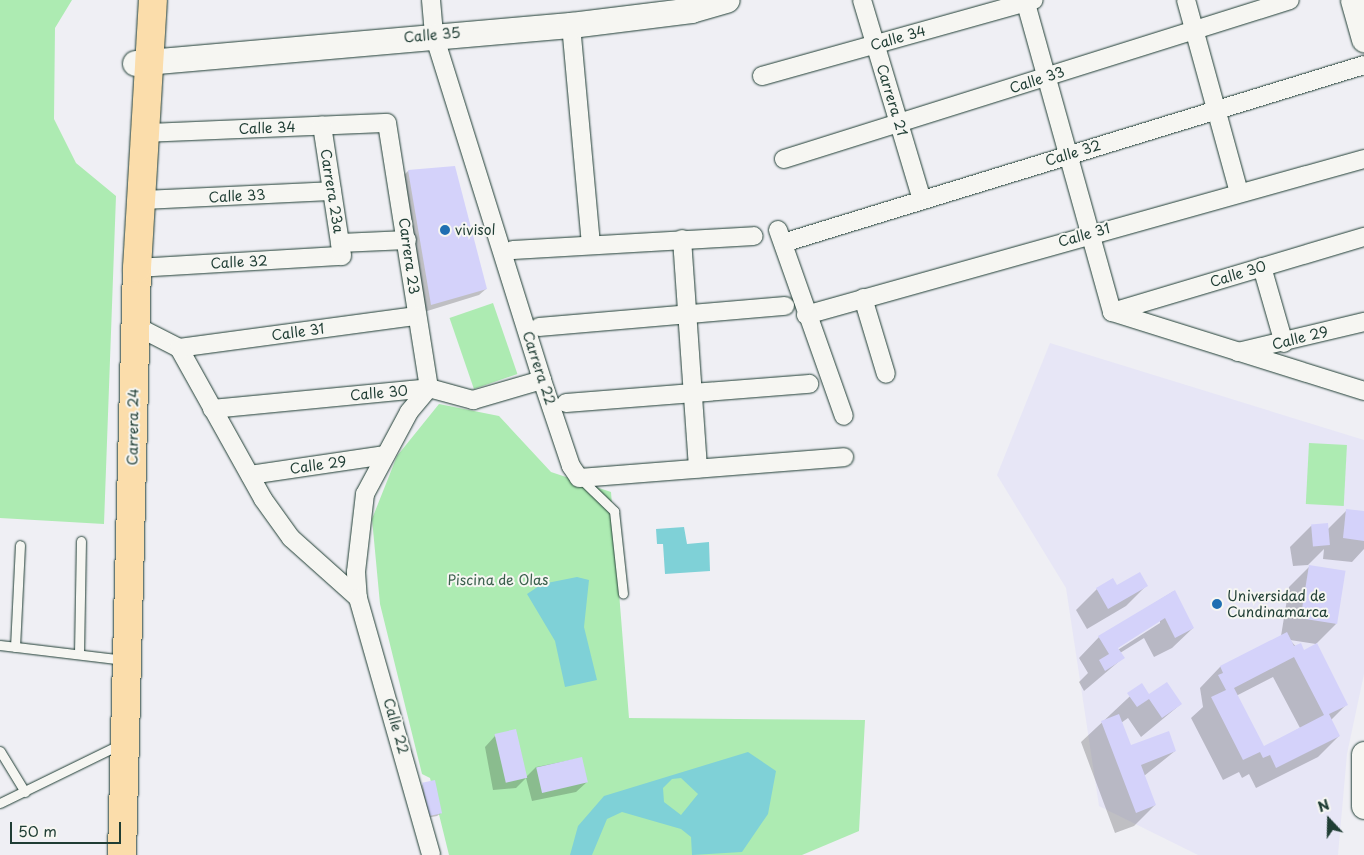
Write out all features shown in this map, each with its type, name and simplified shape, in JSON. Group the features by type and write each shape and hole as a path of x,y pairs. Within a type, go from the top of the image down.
{"main road":[{"name":"Carrera 24","path":"118,660 136,326 137,268 146,133 138,0"},
{"name":"Carrera 24","path":"106,855 116,746 143,62 153,0"},
{"name":"Carrera 24","path":"116,746 122,855"}],"street":[{"name":"Carrera 22","path":"431,0 434,35 542,380 571,466 580,478"},
{"name":"Calle 35","path":"143,62 434,35 571,25 691,10 727,0"},
{"name":"Carrera 21","path":"862,0 922,200"},
{"path":"1186,0 1239,193"},
{"name":"Calle 33","path":"784,159 1290,0"},
{"path":"1353,0 1364,39"},
{"path":"1028,1 1112,312 1364,391"},
{"name":"Calle 34","path":"762,76 1028,1"},
{"path":"571,25 591,245"},
{"name":"Calle 32","path":"806,315 780,236 922,200 1364,65"},
{"name":"Calle 34","path":"146,133 388,123"},
{"name":"Carrera 23","path":"388,123 429,388"},
{"name":"Carrera 23a","path":"322,126 341,249"},
{"name":"Calle 31","path":"806,315 1090,234 1364,160"},
{"name":"Calle 33","path":"142,200 332,191"},
{"path":"513,250 754,236"},
{"name":"Calle 30","path":"1112,312 1364,237"},
{"path":"682,239 686,318 698,468"},
{"name":"Calle 32","path":"137,268 341,249 407,240"},
{"path":"1262,267 1284,343"},
{"path":"863,298 886,374"},
{"path":"539,327 686,318 785,306"},
{"path":"806,315 844,416"},
{"name":"Calle 31","path":"179,348 417,316"},
{"name":"Calle 29","path":"1235,352 1284,343 1364,322"},
{"path":"136,326 179,348 250,475 291,538 358,598"},
{"name":"Calle 30","path":"212,409 429,388 473,400 542,380"},
{"path":"566,403 809,384"},
{"name":"Calle 22","path":"429,388 386,455 365,494 356,572 358,598 431,855"},
{"name":"Calle 29","path":"250,475 386,455"},
{"path":"580,478 844,457"},
{"path":"1364,754 1364,806"}],"lane":[{"path":"580,478 614,511 623,594"},
{"path":"79,654 81,541"},
{"path":"15,647 20,545"},
{"path":"0,645 118,660"},
{"path":"0,803 116,746"},
{"path":"0,751 25,792"}],"shaded area":[{"name":"Universidad de Cundinamarca","path":"1050,343 1364,440 1364,674 1347,754 1338,855 1198,855 1099,806 1066,588 997,475"}],"green space":[{"path":"0,0 72,0 55,28 54,119 76,163 116,196 104,524 0,518"},
{"path":"493,303 517,374 474,389 450,318"},
{"name":"Piscina de Olas","path":"439,404 499,416 551,472 611,492 629,718 865,720 859,831 802,855 449,855 430,778 422,774 380,604 372,519 397,456"},
{"path":"1309,443 1347,445 1344,506 1306,504"}],"water":[{"path":"684,527 687,544 709,542 710,571 665,574 663,544 657,544 656,529"},
{"path":"577,577 589,580 584,627 597,680 565,687 555,641 527,594 542,584"},
{"path":"748,752 776,771 768,814 742,852 692,855 691,837 681,829 622,812 607,819 592,855 570,855 578,826 604,796","holes":["681,778 698,794 681,815 664,802 663,788 672,779"]}],"building":[{"name":"vivisol","path":"455,166 487,289 431,305 408,170"},
{"path":"1346,509 1364,511 1364,541 1343,538"},
{"path":"1328,523 1330,545 1313,546 1311,524"},
{"path":"1309,565 1346,571 1337,624 1301,618"},
{"path":"1140,572 1148,586 1108,609 1096,588 1113,578 1117,585"},
{"path":"1175,590 1194,628 1175,638 1165,618 1118,648 1125,658 1105,671 1099,660 1109,654 1098,636"},
{"path":"1287,632 1294,646 1301,643 1304,650 1317,643 1348,705 1329,714 1340,736 1276,768 1270,755 1263,758 1260,752 1243,760 1211,697 1226,690 1218,675 1223,673 1220,666","holes":["1294,657 1324,715 1264,746 1234,688"]},
{"path":"1167,682 1182,704 1162,718 1149,699 1137,707 1127,693 1142,683 1149,694"},
{"path":"1119,714 1131,745 1169,731 1176,751 1141,765 1156,805 1136,813 1101,721"},
{"path":"516,729 527,778 506,783 495,734"},
{"path":"582,757 588,782 542,793 536,768"},
{"path":"435,780 442,813 429,816 422,783"}],"place":[{"name":"vivisol","path":"445,230"},
{"name":"Universidad de Cundinamarca","path":"1217,604"}]}
